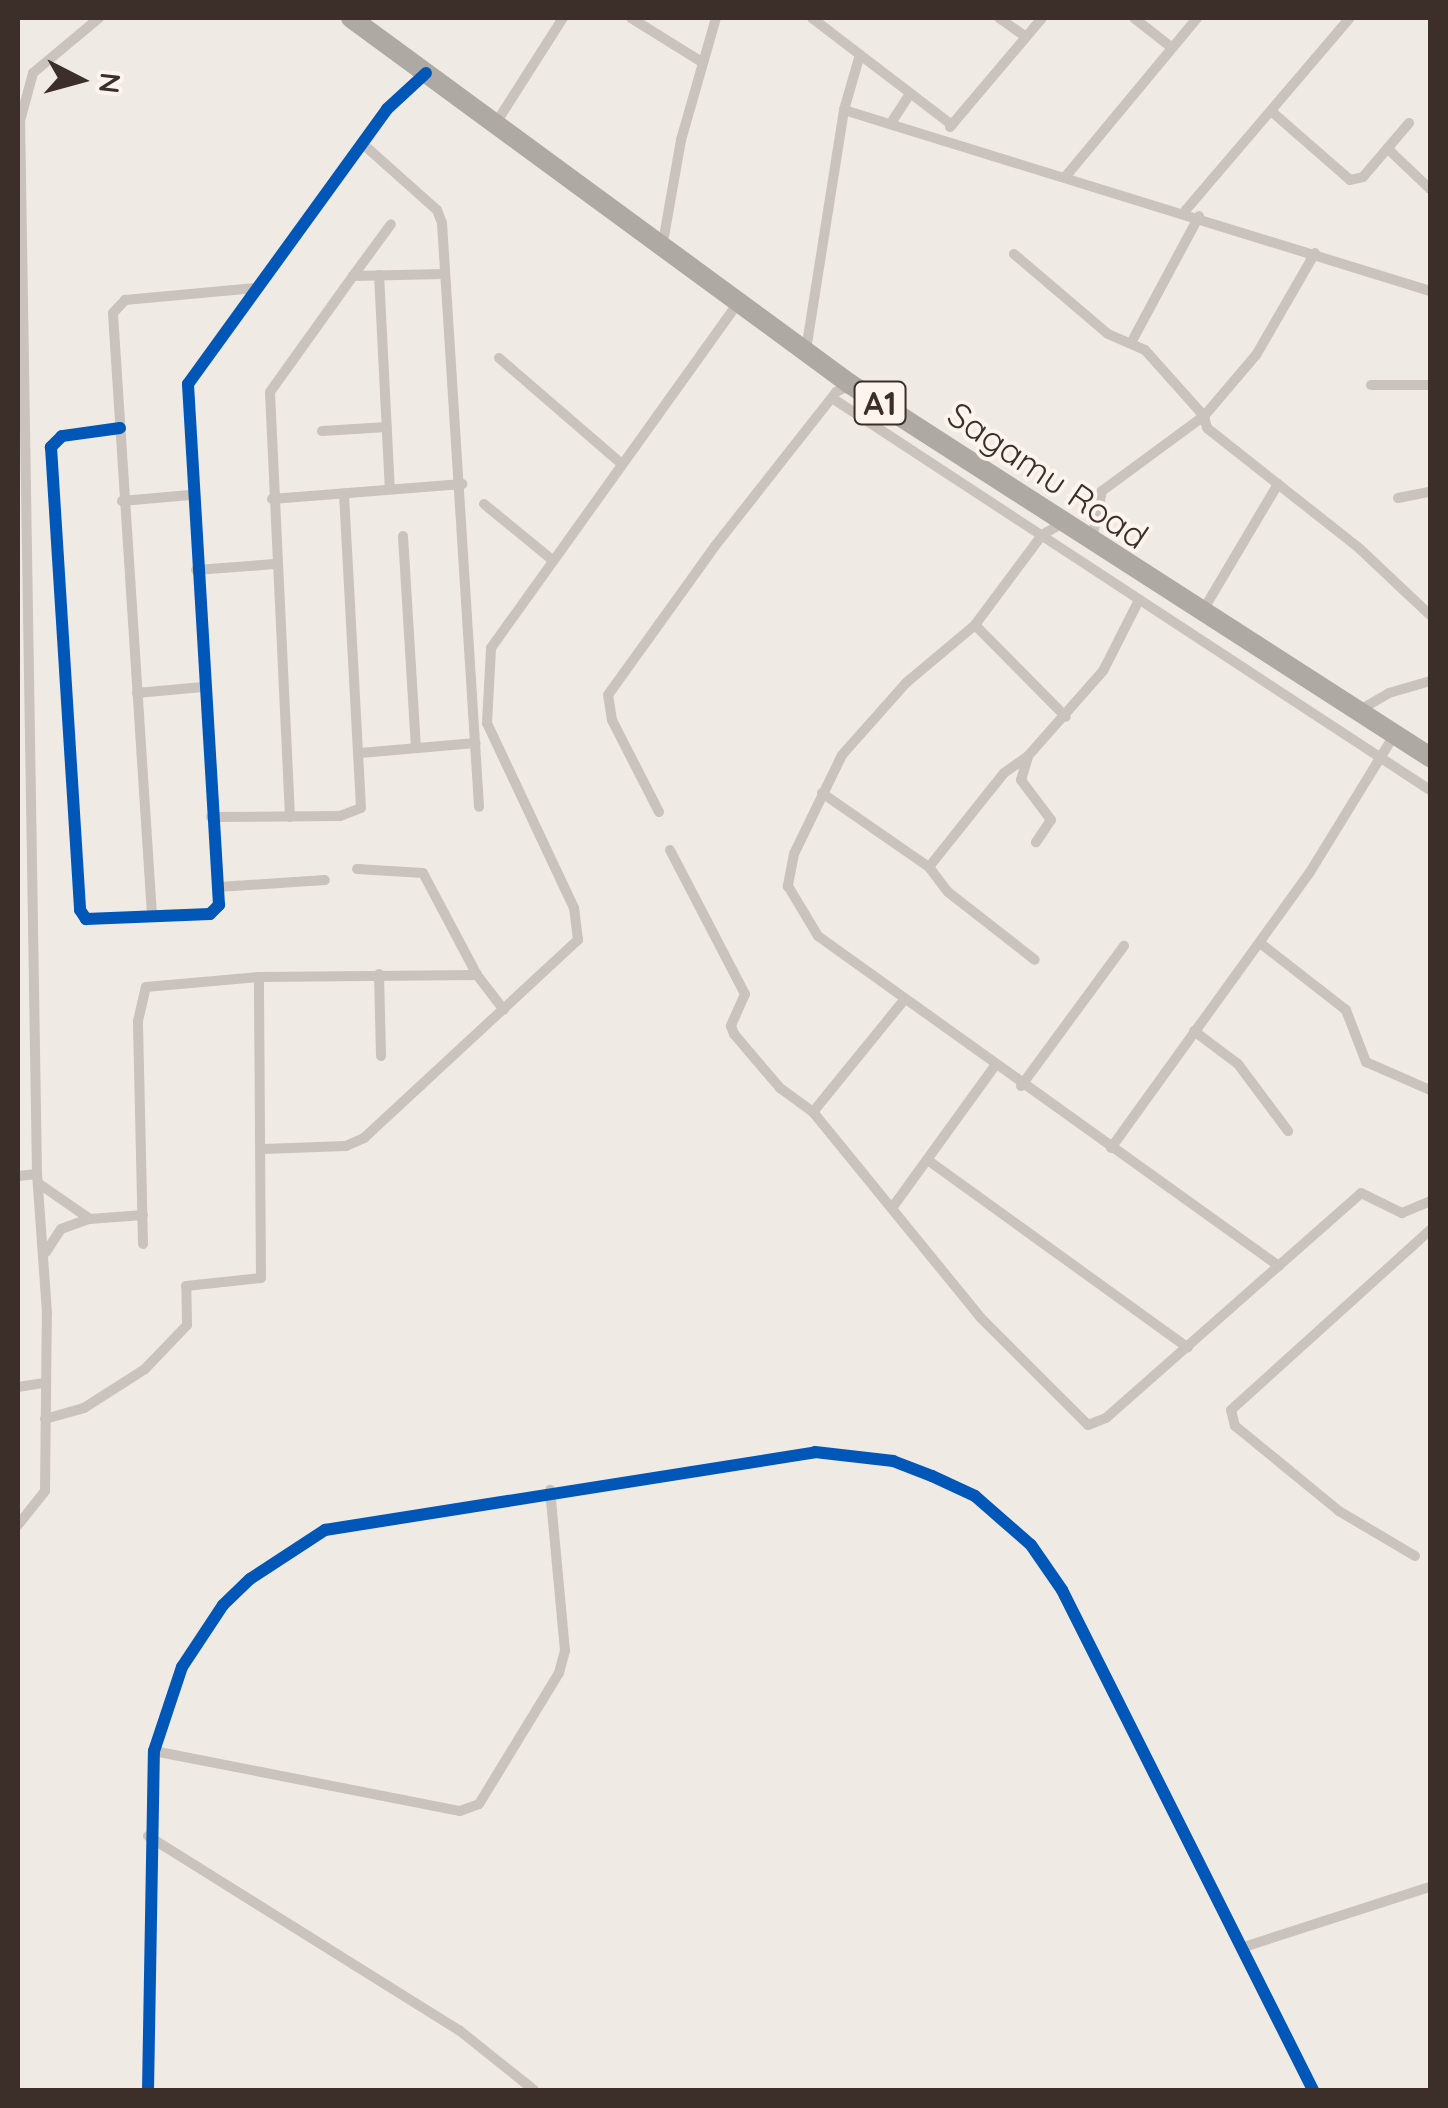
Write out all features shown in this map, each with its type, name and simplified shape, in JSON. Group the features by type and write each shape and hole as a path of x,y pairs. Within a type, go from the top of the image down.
{"highway":[{"name":"Sagamu Road","path":"351,18 850,384 1092,545 1430,757"}],"street":[{"path":"18,1526 42,1501 46,1419 45,1254 38,1178 20,121 33,73 99,18"},
{"path":"496,124 563,18"},
{"path":"631,18 700,60"},
{"path":"662,249 700,60 716,18"},
{"path":"812,18 859,58 952,125"},
{"path":"1000,18 1026,37"},
{"path":"943,136 1042,18"},
{"path":"1134,18 1171,47"},
{"path":"1066,176 1197,18"},
{"path":"1185,211 1350,18"},
{"path":"806,351 844,110 859,58"},
{"path":"120,428 62,436 51,447 80,910 86,919 216,911 218,886 190,495 188,384 386,110 426,73"},
{"path":"893,120 908,95"},
{"path":"844,110 893,120 1430,292"},
{"path":"1271,112 1350,180 1363,177 1409,123"},
{"path":"364,144 437,210 462,484 478,808"},
{"path":"1388,149 1430,189"},
{"path":"1131,342 1199,216"},
{"path":"290,818 275,564 270,392 391,224"},
{"path":"1092,545 1102,491 1204,416 1256,355 1314,253"},
{"path":"1014,254 1108,334 1131,342 1204,416 1220,443 1278,484 1430,615"},
{"path":"353,276 445,274"},
{"path":"379,275 390,489"},
{"path":"152,915 122,501 117,304 254,288"},
{"path":"264,1149 346,1146 364,1138 581,934 487,723 491,648 550,558 738,304"},
{"path":"499,358 622,464"},
{"path":"658,812 612,720 608,695 832,398 850,384"},
{"path":"1371,385 1430,384"},
{"path":"832,398 1430,790"},
{"path":"322,431 386,427"},
{"path":"272,498 462,484"},
{"path":"1202,613 1278,484"},
{"path":"1398,498 1430,492"},
{"path":"211,817 290,818 360,812 344,493"},
{"path":"122,501 190,495"},
{"path":"484,504 550,558"},
{"path":"1061,524 1042,535 975,625 889,702 842,755 789,867 793,901 818,936 994,1068 1278,1266"},
{"path":"403,536 416,748"},
{"path":"196,570 275,564"},
{"path":"929,867 1004,773 1028,756 1066,717 1110,660 1139,600"},
{"path":"975,625 1066,717"},
{"path":"1357,712 1389,693 1430,682"},
{"path":"136,693 203,687"},
{"path":"1111,1148 1310,872 1378,754 1393,737"},
{"path":"360,753 476,743"},
{"path":"1028,756 1021,780 1051,820 1036,842"},
{"path":"822,793 929,867 956,900 1035,960"},
{"path":"670,850 745,994 731,1026 734,1034 772,1080 814,1112 982,1318 1088,1425 1106,1418 1361,1192 1402,1213 1430,1201"},
{"path":"357,869 423,873 477,975 504,1010"},
{"path":"218,886 326,880"},
{"path":"1260,943 1346,1010 1374,1069 1430,1090"},
{"path":"1021,1086 1124,946"},
{"path":"143,1244 141,992 154,983 379,974 477,975"},
{"path":"379,974 382,1056"},
{"path":"46,1419 123,1388 145,1369 188,1325 186,1286 261,1278 264,1149 259,978"},
{"path":"814,1112 904,1000"},
{"path":"1194,1031 1238,1064 1288,1131"},
{"path":"892,1208 994,1068"},
{"path":"929,1162 1188,1348"},
{"path":"18,1176 38,1178 90,1219"},
{"path":"45,1254 60,1229 90,1219 143,1216"},
{"path":"1416,1556 1339,1511 1235,1426 1230,1410 1430,1230"},
{"path":"18,1386 43,1383"},
{"path":"148,2090 148,1836 154,1751 166,1702 200,1637 223,1605 281,1556 325,1530 550,1490 814,1452 892,1461 975,1496 1031,1545 1062,1590 1313,2090"},
{"path":"154,1751 460,1811 480,1804 559,1674 566,1651 550,1490"},
{"path":"148,1836 302,1927 458,2030 534,2090"},
{"path":"1244,1947 1430,1886"}],"cycle path":[{"path":"120,428 62,436 51,447 80,910 86,919 210,914 219,905 188,384 387,109 426,73"},
{"path":"148,2090 154,1751 182,1667 223,1605 250,1579 325,1530 815,1452 893,1461 932,1476 975,1496 1031,1545 1062,1590 1313,2090"}]}
